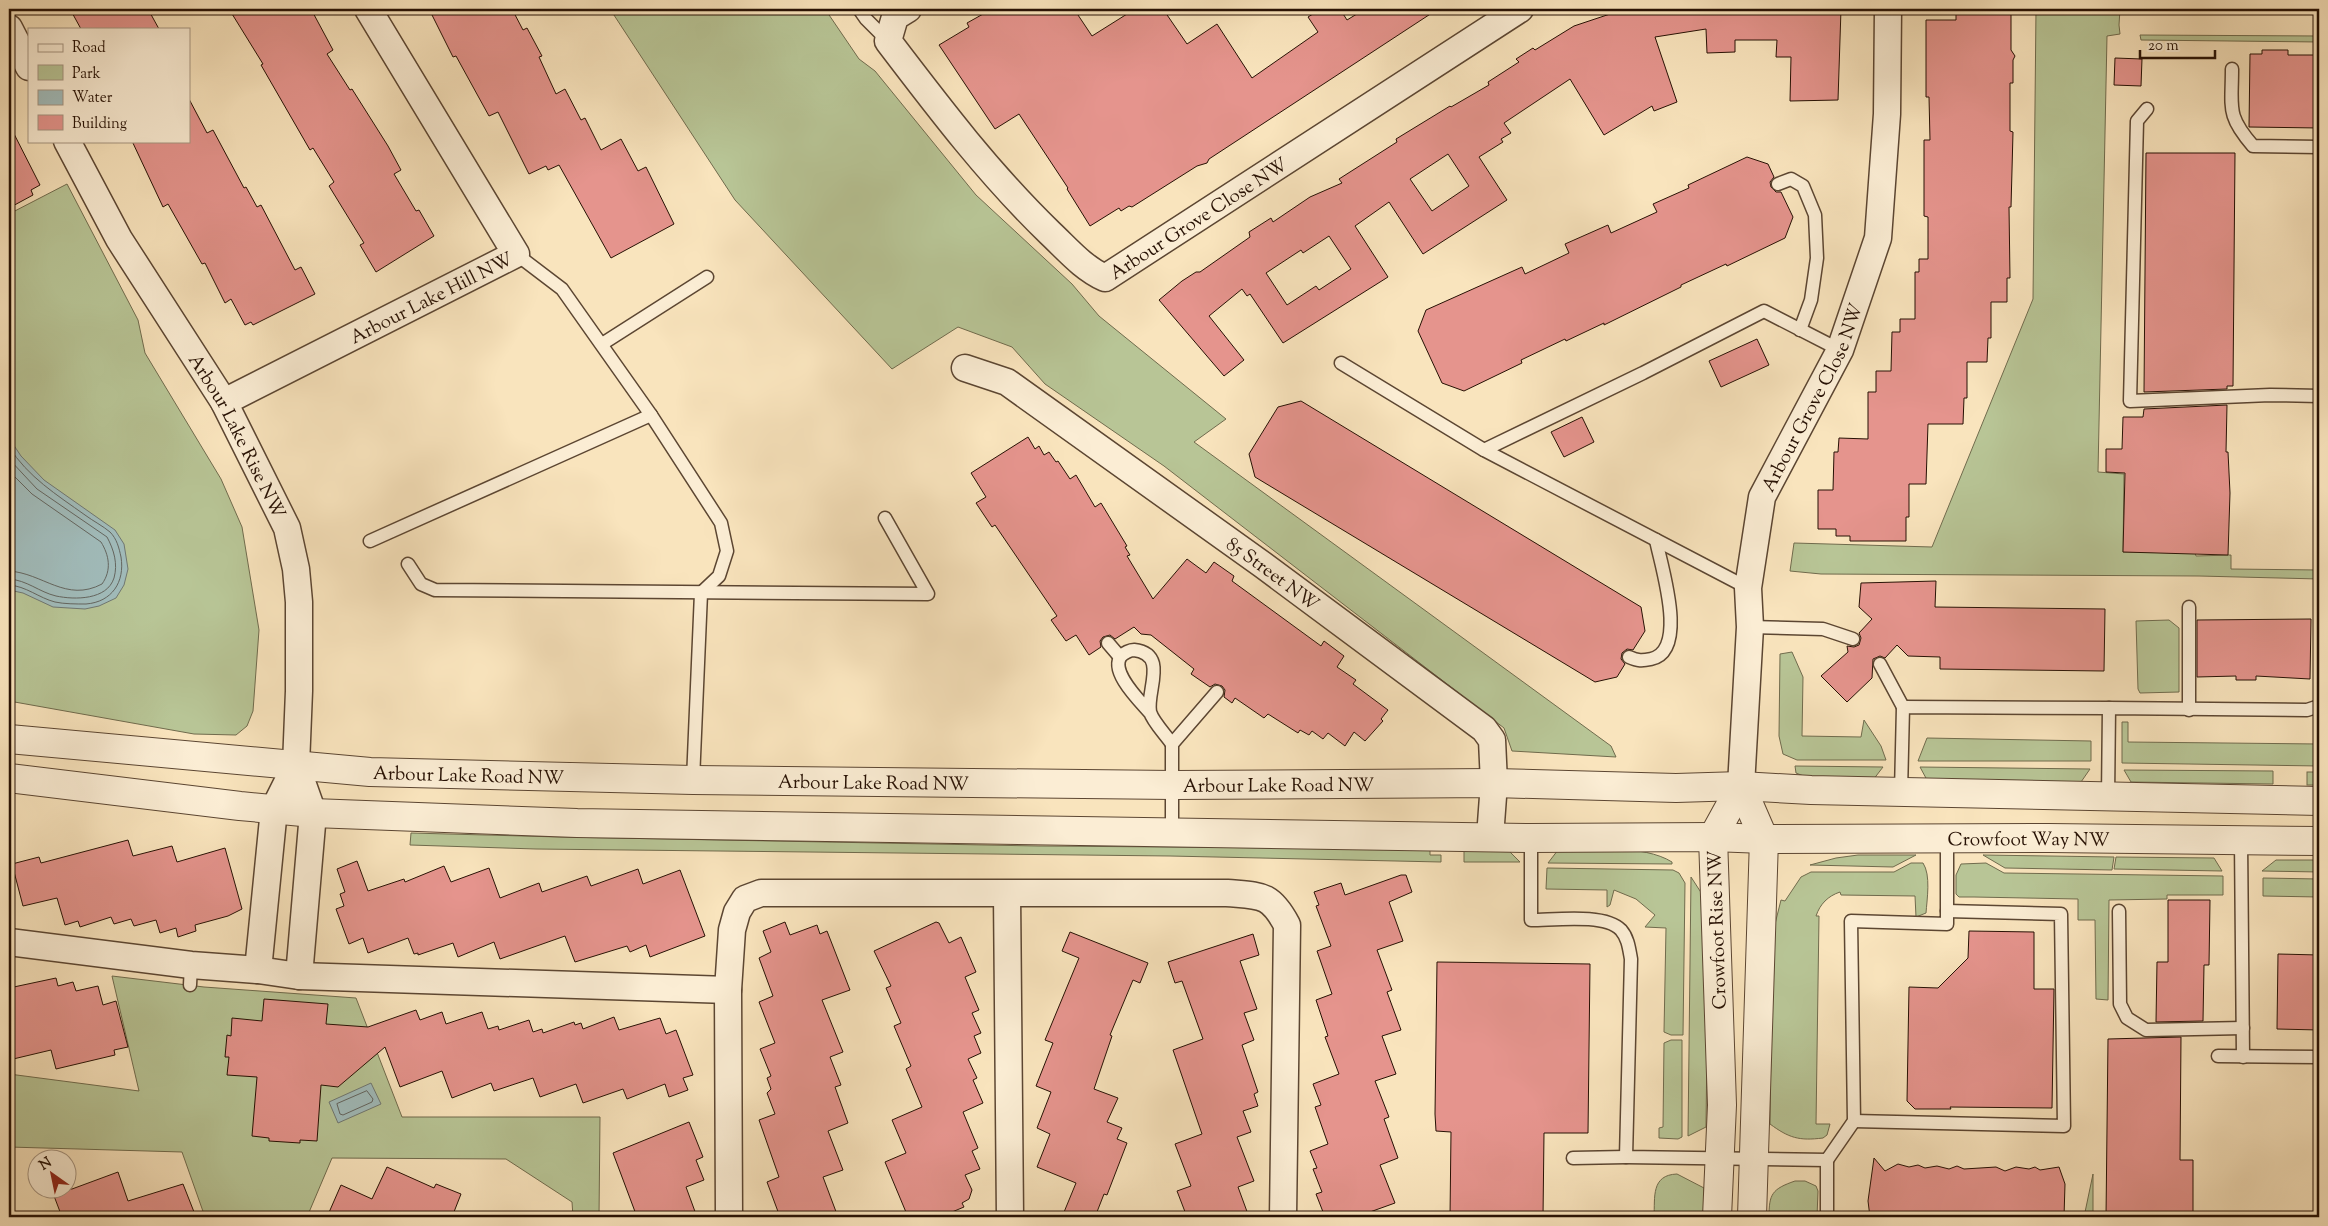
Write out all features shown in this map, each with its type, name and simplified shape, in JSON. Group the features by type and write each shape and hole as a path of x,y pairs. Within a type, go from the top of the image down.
{"street":[{"name":"Arbour Lake Hill NW","path":"224,402 516,254 368,9"},
{"path":"888,41 895,17 908,9"},
{"name":"Arbour Grove Close NW","path":"888,41 979,159 1038,221 1090,271 1106,278 1520,9"},
{"name":"Arbour Grove Close NW","path":"1741,786 1750,627 1748,588 1762,496 1840,350 1878,238 1887,114 1888,9"},
{"path":"9,28 28,65"},
{"name":"Arbour Lake Rise NW","path":"68,142 119,239 224,402 286,528 296,569 299,602 299,691 296,765"},
{"name":"85 Street NW","path":"965,368 1007,382 1263,565 1484,729 1492,740 1494,783 1490,837"},
{"name":"Arbour Lake Road NW","path":"9,739 370,772 693,780 1172,785 1494,783 1676,788 1741,786"},
{"path":"258,970 274,809 296,765"},
{"path":"296,765 313,813 298,976"},
{"path":"9,778 313,813 577,823 1531,838 1738,837"},
{"path":"1741,786 2108,798 2319,801"},
{"name":"Crowfoot Rise NW","path":"1717,1217 1741,786"},
{"name":"Crowfoot Rise NW","path":"1741,786 1738,837 1755,1159 1752,1217"},
{"name":"Crowfoot Way NW","path":"1738,837 2319,841"},
{"path":"729,1217 728,990 732,930 737,912 745,899 761,893 1227,893 1265,898 1276,906 1287,925 1283,1217"},
{"path":"1007,894 1010,1217"},
{"path":"9,942 190,975 258,970 298,976 728,990"}],"lane":[{"path":"859,9 866,20 888,41"},
{"path":"2232,69 2232,115 2240,131 2253,146 2319,147"},
{"path":"2147,110 2137,121 2130,401 2270,395 2319,396"},
{"path":"1778,184 1791,179 1803,186 1815,215 1817,258 1812,300 1800,330"},
{"path":"516,254 562,289 651,415 722,523 726,552 719,576 700,593 693,780"},
{"path":"602,344 706,277"},
{"path":"1484,450 1643,373 1764,311 1840,350"},
{"path":"1341,363 1484,450 1748,588"},
{"path":"370,541 651,415"},
{"path":"408,564 421,584 435,590 928,594 885,518"},
{"path":"1629,657 1640,662 1658,658 1670,643 1672,624 1656,540"},
{"path":"2188,710 2189,607"},
{"path":"1750,627 1823,628 1854,638"},
{"path":"1108,643 1120,657"},
{"path":"1151,714 1150,689 1155,669 1152,661 1143,653 1133,650 1125,652 1120,657 1117,665 1120,675 1172,744 1172,832"},
{"path":"1880,664 1903,707 1901,792"},
{"path":"1172,744 1217,692"},
{"path":"1903,707 2306,710 2319,706"},
{"path":"2108,798 2109,708"},
{"path":"1531,838 1531,920 1600,920 1616,926 1628,941 1631,959 1626,1158"},
{"path":"1827,1217 1827,1160 1854,1121 1851,921 1947,924 1947,839"},
{"path":"2241,840 2243,1056"},
{"path":"1854,1121 2064,1126 2061,914 1947,911"},
{"path":"2119,911 2120,1004 2127,1018 2146,1030 2243,1028"},
{"path":"2218,1056 2319,1057"},
{"path":"1573,1158 1721,1157 1827,1160"}],"green space":[{"path":"610,9 825,9 859,59 875,71 976,195 1072,284 1099,316 1226,419 1194,442 1611,746 1616,757 1512,751 1504,728 1164,466 1045,384 1012,347 958,327 892,369 735,200"},
{"path":"2036,9 2120,9 2120,34 2107,36 2098,472 2124,474 2123,552 2195,553 2196,556 2231,555 2231,569 2319,570 2319,579 2199,576 1821,574 1790,571 1794,543 1932,547 2033,299"},
{"path":"2140,35 2319,36 2319,42 2141,40"},
{"path":"67,184 138,320 145,353 221,479 242,527 259,630 253,711 247,726 236,735 194,734 9,701 9,214"},
{"path":"2169,620 2179,628 2179,692 2140,693 2138,689 2136,621"},
{"path":"1792,652 1803,677 1802,736 1861,737 1864,720 1881,746 1886,760 1797,760 1783,754 1779,736 1780,654"},
{"path":"2122,722 2128,722 2128,742 2319,744 2319,766 2122,763"},
{"path":"1927,738 2091,741 2091,761 1918,761"},
{"path":"1795,766 1883,767 1873,780 1806,777 1796,773"},
{"path":"1920,767 2090,769 2081,782 1927,780"},
{"path":"2124,770 2273,771 2273,784 2131,782"},
{"path":"2307,772 2319,772 2319,785 2307,785"},
{"path":"411,833 1038,846 1430,849 1430,855 1441,855 1441,862 1170,856 536,849 410,845"},
{"path":"1507,849 1520,862 1464,862 1464,850"},
{"path":"1558,850 1632,850 1660,856 1672,862 1672,864 1548,863"},
{"path":"1858,855 1916,855 1893,867 1810,865 1836,858"},
{"path":"1983,855 2114,857 2112,870 2005,868"},
{"path":"2116,857 2214,858 2222,871 2114,869"},
{"path":"2276,860 2319,860 2319,872 2262,871"},
{"path":"1911,863 1923,863 1927,874 1926,913 1916,917 1915,896 1841,895 1840,892 1828,898 1822,904 1816,916 1819,916 1816,1124 1830,1124 1827,1135 1823,1138 1801,1139 1783,1133 1770,1124 1772,936 1781,900 1785,901 1801,877 1811,872 1894,872"},
{"path":"1986,863 2004,873 2223,876 2223,895 2167,895 2167,899 2109,900 2108,1000 2096,999 2095,920 2078,920 2078,899 1959,897 1956,894 1956,875 1961,864"},
{"path":"1547,868 1673,870 1679,873 1685,883 1683,1035 1671,1035 1664,1032 1666,928 1645,927 1655,915 1636,899 1614,890 1610,905 1607,907 1607,890 1546,889"},
{"path":"1691,877 1702,894 1708,960 1706,1127 1688,1136"},
{"path":"2263,878 2319,879 2319,897 2263,896"},
{"path":"112,976 204,987 356,998 402,1117 600,1117 599,1217 573,1217 572,1202 506,1159 332,1158 307,1217 205,1217 182,1152 9,1147 9,1074 139,1091"},
{"path":"1671,1040 1682,1040 1682,1137 1678,1139 1659,1138 1659,1128 1663,1127 1664,1043"},
{"path":"1677,1174 1704,1188 1704,1217 1654,1217 1656,1188 1663,1178"},
{"path":"2093,1174 2093,1217 2084,1217"},
{"path":"1795,1181 1805,1181 1816,1186 1818,1191 1817,1217 1769,1217 1773,1193"}],"water":[{"path":"9,438 21,456 44,480 115,530 124,544 128,569 124,585 116,598 99,606 85,609 53,607 23,593 9,590"},
{"path":"371,1083 381,1104 338,1123 329,1102"}],"building":[{"path":"70,9 148,9 158,28 80,28"},
{"path":"229,9 311,9 333,50 327,54 388,146 401,170 394,174 416,211 419,210 434,236 376,272 360,245 364,243 329,186 334,182 313,148 310,150 261,65 263,64"},
{"path":"429,9 512,9 523,30 527,28 542,56 539,57 556,94 565,89 581,120 585,118 601,150 621,139 638,171 646,167 674,224 611,258 559,165 548,170 546,166 529,174 498,112 489,116 456,56 453,57"},
{"path":"992,9 1074,9 1092,36 1135,9 1163,9 1187,44 1217,24 1252,78 1318,32 1308,17 1321,9 1340,9 1347,20 1365,9 1438,9 1209,159 1207,163 1197,166 1132,207 1129,206 1121,211 1119,208 1090,226 1068,188 1019,114 995,129 939,45 969,27 967,23"},
{"path":"1625,9 1841,9 1838,100 1790,101 1791,57 1776,57 1777,40 1735,40 1735,52 1707,53 1706,29 1655,37 1677,102 1654,111 1652,106 1604,135 1570,79 1504,123 1511,133 1501,139 1503,142 1479,157 1507,200 1423,254 1389,202 1355,226 1388,277 1283,343 1250,294 1247,296 1242,289 1209,316 1244,360 1224,376 1159,300 1182,281 1196,272 1200,272 1250,237 1249,232 1271,218 1273,222 1310,197 1342,183 1339,179 1397,142 1396,139 1489,85 1488,82 1519,62 1516,59 1533,48 1535,50 1574,26","holes":["1448,154 1469,186 1432,211 1410,179","1329,236 1351,269 1319,290 1316,286 1287,305 1266,273 1301,250 1303,253"]},
{"path":"1956,9 2011,9 2011,50 2015,56 2013,60 2013,83 2010,83 2010,131 2013,132 2011,207 2009,207 2010,278 2007,278 2007,302 1991,302 1991,338 1988,338 1987,362 1967,362 1967,398 1964,398 1963,424 1928,424 1926,484 1909,484 1909,517 1906,517 1906,541 1850,541 1850,536 1836,536 1836,529 1818,529 1818,490 1833,490 1834,452 1838,452 1839,438 1868,439 1868,392 1876,392 1876,371 1891,371 1892,332 1900,332 1900,319 1915,319 1915,272 1919,272 1919,259 1928,259 1928,217 1924,216 1924,140 1930,140 1929,97 1926,97 1926,20 1956,20"},
{"path":"2262,50 2288,50 2288,55 2319,55 2319,128 2249,127 2250,54 2262,54"},
{"path":"2115,58 2142,59 2141,86 2114,85"},
{"path":"190,101 207,133 213,130 244,188 246,187 257,207 261,205 295,270 301,267 315,294 253,325 251,322 245,325 231,299 225,303 205,263 202,264 168,204 163,207 132,142 190,142"},
{"path":"9,124 40,185 31,190 33,195 9,208"},
{"path":"2146,153 2235,153 2233,386 2227,386 2227,389 2144,392"},
{"path":"1747,157 1768,164 1774,177 1770,182 1771,187 1776,192 1781,192 1793,217 1785,238 1727,266 1726,264 1681,285 1681,287 1604,325 1604,323 1566,341 1565,339 1521,360 1522,363 1464,391 1442,383 1418,331 1426,310 1522,267 1525,274 1569,253 1565,244 1608,225 1611,233 1657,212 1653,204 1689,188 1688,185"},
{"path":"1757,339 1769,365 1721,387 1709,361"},
{"path":"1301,401 1641,607 1645,631 1633,650 1627,649 1622,653 1621,659 1625,664 1617,677 1595,682 1255,477 1249,454 1278,407"},
{"path":"2227,405 2226,452 2228,452 2230,493 2228,555 2123,552 2125,473 2106,472 2106,449 2122,449 2123,417 2143,417 2144,409"},
{"path":"1582,417 1594,442 1564,457 1551,432"},
{"path":"1028,437 1035,449 1039,446 1044,455 1049,452 1056,462 1058,461 1070,479 1076,475 1095,507 1101,503 1127,546 1125,547 1130,555 1127,556 1153,599 1187,559 1206,573 1214,562 1234,576 1232,581 1321,646 1324,641 1344,656 1337,667 1356,680 1353,684 1388,710 1381,719 1383,721 1365,741 1354,732 1345,746 1328,733 1323,739 1312,731 1309,735 1300,730 1298,733 1268,714 1264,718 1235,698 1232,703 1224,697 1225,690 1222,686 1215,684 1210,687 1191,674 1194,669 1151,635 1141,634 1134,627 1115,639 1110,635 1103,637 1100,641 1101,647 1089,655 1076,635 1066,641 1051,620 1057,616 995,525 992,527 976,503 986,497 971,473"},
{"path":"1936,581 1935,607 2105,609 2104,671 1940,669 1940,657 1908,656 1897,645 1885,658 1880,656 1873,659 1872,678 1847,702 1821,676 1848,652 1847,646 1854,647 1859,645 1861,638 1859,633 1872,619 1859,607 1861,583"},
{"path":"2311,619 2310,679 2256,676 2256,680 2236,680 2236,676 2197,677 2197,620"},
{"path":"128,840 133,856 172,846 177,862 225,848 242,909 228,916 195,925 196,931 178,937 176,928 160,933 156,920 134,926 131,919 114,924 111,917 80,927 78,921 65,925 57,898 23,906 12,864 39,857 41,863"},
{"path":"357,861 368,891 404,879 405,882 444,866 451,882 489,868 500,898 539,883 542,892 587,876 591,886 638,869 643,884 680,870 705,936 650,957 646,945 630,952 627,946 575,962 565,936 500,959 494,942 458,957 453,943 418,955 418,953 414,954 408,938 368,953 363,938 349,944 336,909 344,906 340,894 345,892 337,869"},
{"path":"1401,875 1406,875 1412,892 1389,902 1403,941 1377,950 1392,990 1387,992 1401,1030 1382,1036 1396,1074 1375,1081 1389,1117 1384,1119 1398,1158 1380,1165 1395,1203 1356,1217 1325,1217 1316,1194 1322,1192 1313,1169 1317,1168 1310,1151 1328,1144 1315,1107 1321,1105 1313,1084 1339,1074 1325,1037 1328,1036 1316,1000 1332,994 1317,951 1331,946 1316,906 1319,905 1314,892 1341,883 1345,895"},
{"path":"2168,900 2210,900 2209,965 2204,965 2203,1021 2156,1022 2157,962 2168,962"},
{"path":"785,922 790,935 817,925 820,934 827,931 850,990 822,1000 843,1052 830,1057 841,1085 835,1087 848,1123 828,1131 843,1170 823,1177 838,1217 780,1217 767,1182 779,1177 759,1120 775,1114 767,1093 771,1089 767,1078 771,1076 760,1049 775,1043 759,1002 773,996 759,958 771,952 763,931"},
{"path":"936,922 939,923 949,943 961,937 976,972 965,977 979,1010 972,1013 981,1033 974,1036 981,1053 968,1059 977,1078 973,1080 983,1103 963,1112 978,1148 972,1151 980,1169 965,1175 972,1190 969,1199 962,1203 964,1207 940,1217 908,1217 885,1162 906,1153 892,1120 922,1107 906,1069 911,1066 894,1026 901,1023 886,988 891,986 874,951"},
{"path":"1969,931 2034,932 2034,989 2054,989 2052,1108 1950,1107 1951,1109 1915,1109 1907,1101 1909,987 1938,988 1968,958"},
{"path":"1070,932 1148,963 1140,983 1133,980 1110,1035 1112,1036 1094,1089 1118,1098 1107,1122 1122,1128 1117,1139 1127,1143 1107,1195 1104,1194 1095,1217 1062,1217 1076,1183 1037,1167 1050,1134 1037,1128 1051,1092 1036,1086 1053,1043 1045,1040 1079,958 1062,951"},
{"path":"1253,934 1259,955 1240,961 1257,1009 1244,1013 1254,1040 1242,1045 1258,1092 1254,1094 1258,1106 1243,1111 1251,1132 1237,1137 1254,1181 1238,1187 1249,1217 1187,1217 1177,1191 1191,1186 1175,1144 1202,1134 1173,1050 1203,1039 1182,981 1175,983 1168,962"},
{"path":"2278,954 2319,955 2319,1030 2277,1029"},
{"path":"1437,962 1590,964 1588,1133 1544,1133 1543,1217 1450,1217 1451,1132 1436,1131 1435,1114"},
{"path":"56,978 58,986 73,982 76,991 98,986 103,1005 116,1001 128,1047 114,1050 115,1055 56,1069 51,1050 9,1060 9,988"},
{"path":"264,999 328,1004 326,1024 368,1027 416,1010 420,1020 442,1012 446,1024 482,1012 488,1029 498,1026 499,1030 529,1020 533,1032 542,1029 543,1033 574,1022 575,1025 581,1023 583,1029 614,1017 619,1030 660,1018 666,1034 676,1030 693,1075 683,1078 688,1090 669,1097 665,1084 627,1099 623,1089 583,1103 576,1084 540,1097 533,1078 494,1091 491,1083 452,1098 442,1071 400,1087 385,1047 338,1087 321,1085 317,1141 300,1140 300,1143 269,1141 269,1138 252,1136 257,1077 227,1075 229,1057 225,1057 227,1035 231,1036 232,1018 262,1021"},
{"path":"2181,1037 2180,1160 2193,1160 2193,1217 2106,1217 2108,1039"},
{"path":"689,1122 703,1157 696,1160 704,1180 686,1187 697,1217 637,1217 613,1153"},
{"path":"1874,1158 1885,1171 1898,1164 1909,1167 1918,1165 1925,1168 1937,1166 1949,1169 1957,1166 1964,1169 1996,1167 2005,1171 2016,1167 2029,1169 2035,1167 2040,1170 2059,1167 2065,1184 2064,1217 1870,1217 1868,1201"},
{"path":"387,1167 434,1188 436,1184 461,1194 452,1217 327,1217 341,1185 372,1199"},
{"path":"118,1172 128,1201 183,1184 196,1217 62,1217 55,1198 78,1198 78,1187"}]}
